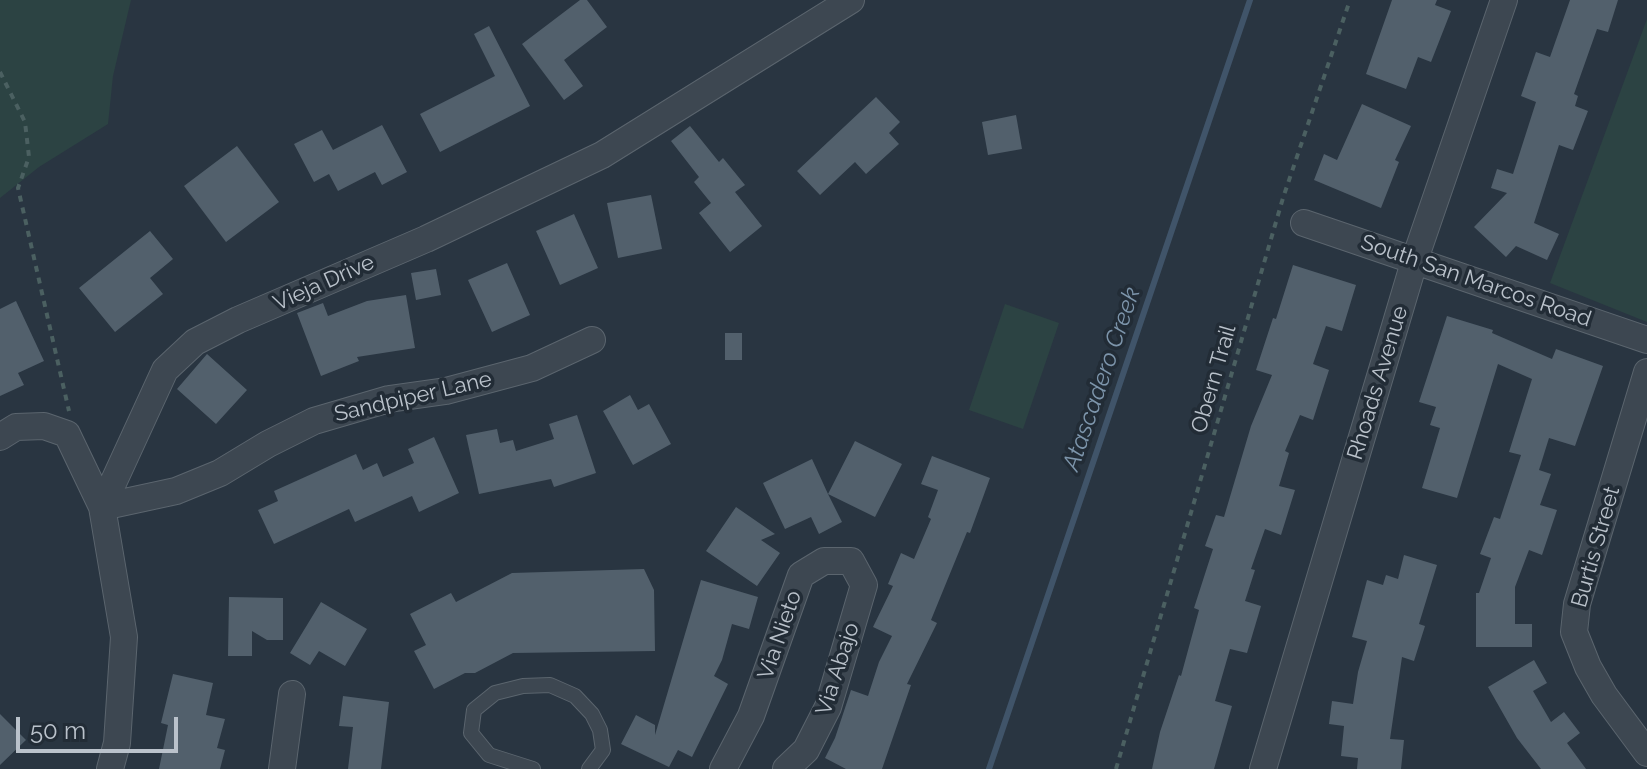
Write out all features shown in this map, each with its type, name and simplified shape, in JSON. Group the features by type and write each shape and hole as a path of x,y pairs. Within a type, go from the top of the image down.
{"street":[{"name":"Vieja Drive","path":"102,507 165,370 195,342 238,320 426,239 602,155 851,0"},
{"name":"Rhoads Avenue","path":"1263,769 1415,259 1504,0"},
{"name":"South San Marcos Road","path":"1304,223 1647,340"},
{"name":"Sandpiper Lane","path":"102,507 176,491 220,473 314,421 389,399 446,391 532,368 592,340"},
{"name":"Burtis Street","path":"1647,372 1577,604 1574,632 1588,667 1604,695 1647,753"},
{"path":"0,437 16,427 44,426 67,434 102,507 124,637 117,743 110,769"},
{"name":"Via Nieto","path":"723,769 751,716 801,575 824,561 851,561 864,585"},
{"name":"Via Abajo","path":"786,769 806,750 828,707 864,585"},
{"path":"282,769 292,694"}],"lane":[{"path":"533,769 489,755 471,733 474,710 495,693 523,686 550,685 575,696 592,714 600,730 603,750 589,769"}],"path":[{"name":"Obern Trail","path":"1116,769 1283,198 1350,0"},
{"path":"0,72 25,122 29,157 18,188 72,421 67,434"}],"green space":[{"path":"0,0 131,0 113,76 108,124 39,167 0,198"},
{"path":"1647,19 1647,322 1550,283"},
{"path":"1005,304 1059,323 1023,429 969,410"}],"building":[{"path":"580,0 587,0 607,27 564,60 583,86 564,100 522,44"},
{"path":"1392,0 1437,0 1435,5 1451,11 1431,62 1418,57 1406,89 1366,74"},
{"path":"1570,0 1618,0 1608,32 1597,29 1574,94 1578,96 1575,106 1588,111 1573,150 1559,145 1534,223 1559,234 1547,260 1516,246 1506,257 1474,227 1507,193 1491,188 1497,169 1513,174 1536,102 1521,96 1536,52 1550,57"},
{"path":"489,26 530,106 440,152 420,114 495,76 474,34"},
{"path":"876,97 900,122 889,133 899,144 866,174 855,162 820,195 797,171"},
{"path":"1362,104 1411,126 1395,160 1399,162 1381,208 1314,180 1324,154 1337,160"},
{"path":"1016,115 1022,149 988,155 982,122"},
{"path":"382,125 407,172 382,185 375,172 338,191 329,174 314,182 294,144 322,130 333,150"},
{"path":"690,126 719,162 723,158 745,185 735,192 762,226 730,252 699,213 711,203 694,182 699,177 671,141"},
{"path":"237,146 279,202 226,242 184,186"},
{"path":"651,195 662,249 618,258 607,203"},
{"path":"574,214 598,268 560,285 536,231"},
{"path":"150,231 173,259 150,278 163,294 115,332 79,288"},
{"path":"507,263 530,315 492,332 468,280"},
{"path":"1293,265 1356,285 1342,331 1326,326 1313,364 1329,370 1313,420 1300,415 1285,451 1289,453 1279,486 1295,490 1281,535 1265,529 1251,569 1255,570 1245,601 1261,606 1247,653 1230,649 1215,701 1232,706 1214,769 1152,769 1160,732 1181,676 1199,610 1194,608 1213,549 1205,546 1216,515 1224,517 1251,426 1272,375 1256,370"},
{"path":"436,269 441,295 416,300 411,273"},
{"path":"406,295 415,348 357,357 359,361 321,376 297,313 323,303 328,316 367,301"},
{"path":"16,301 44,361 18,373 24,385 0,396 0,309"},
{"path":"1447,316 1493,330 1492,333 1552,359 1556,349 1603,366 1575,446 1549,438 1539,470 1551,474 1540,505 1557,510 1542,555 1529,550 1515,587 1515,624 1532,624 1532,647 1476,647 1476,593 1479,593 1491,558 1480,554 1494,517 1500,519 1521,455 1509,452 1532,379 1498,364 1457,498 1422,488 1440,428 1430,425 1436,407 1419,402"},
{"path":"725,333 742,333 742,360 725,360"},
{"path":"207,354 247,390 216,424 177,389"},
{"path":"630,395 638,410 649,404 671,444 633,465 603,411"},
{"path":"577,415 596,473 554,487 551,479 479,494 466,435 497,429 500,443 513,440 516,451 554,439 549,424"},
{"path":"434,437 459,493 419,512 412,496 355,522 349,509 274,544 258,510 278,501 274,491 356,454 363,470 377,463 383,477 414,463 408,449"},
{"path":"855,441 902,464 875,517 828,494"},
{"path":"932,456 990,478 970,533 967,532 931,620 937,623 907,684 911,685 882,769 846,769 825,758 851,690 868,696 879,662 892,636 873,627 893,586 888,584 901,553 914,559 931,519 928,517 938,490 921,484"},
{"path":"812,459 842,522 819,534 811,517 785,529 763,483"},
{"path":"736,507 775,534 761,540 780,553 757,586 706,551"},
{"path":"1404,555 1437,565 1419,624 1425,626 1414,661 1402,657 1390,739 1404,740 1401,769 1357,769 1358,758 1341,756 1344,726 1329,724 1332,701 1353,704 1367,641 1352,637 1367,580 1383,585 1386,575 1398,579"},
{"path":"644,569 654,590 655,651 513,653 475,673 465,673 434,689 414,651 426,645 410,614 451,593 456,602 512,573"},
{"path":"701,580 758,597 749,629 732,624 714,676 728,684 692,757 678,750 669,767 621,744 636,715 655,725 655,735"},
{"path":"229,597 283,598 283,640 267,640 252,631 252,656 228,656"},
{"path":"321,602 367,629 345,666 319,651 310,665 290,653"},
{"path":"1534,660 1547,683 1533,691 1551,722 1564,712 1580,733 1567,743 1586,769 1541,769 1517,738 1488,687"},
{"path":"173,674 213,683 206,715 225,719 217,748 225,750 220,769 159,769 168,725 161,723"},
{"path":"343,696 389,702 381,769 348,769 353,727 339,726"},
{"path":"0,714 26,740 0,765"}],"waterway":[{"name":"Atascadero Creek","path":"989,769 1250,0"}]}
